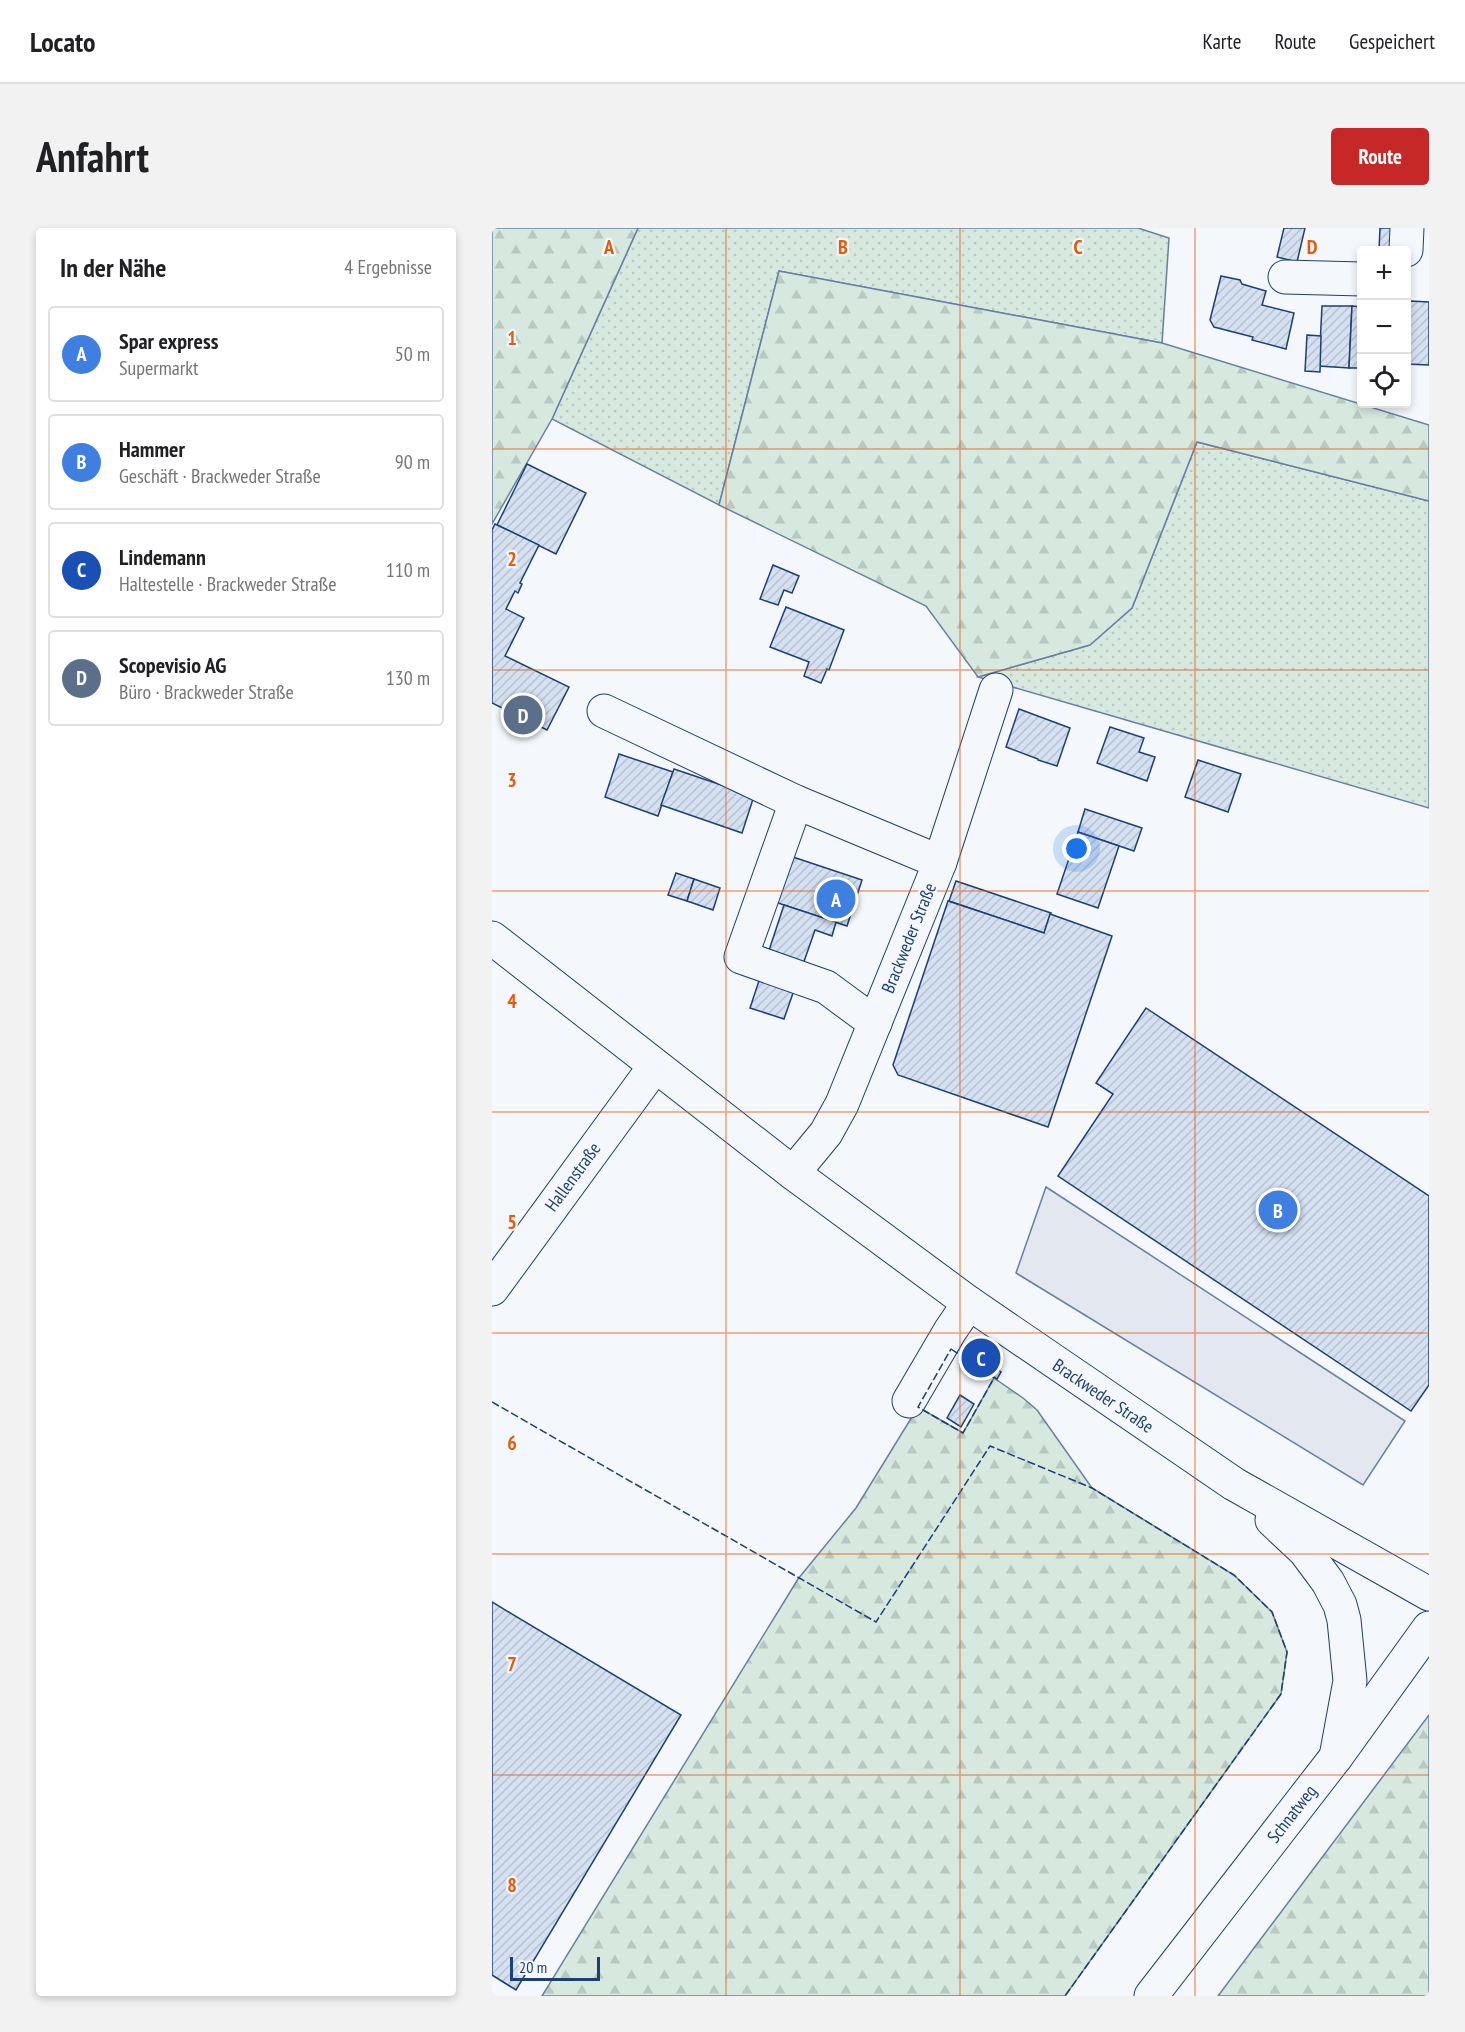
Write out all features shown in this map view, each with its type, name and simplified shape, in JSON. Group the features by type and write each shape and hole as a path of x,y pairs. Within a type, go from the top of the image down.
{"street":[{"path":"1406,246 1407,228"},
{"path":"1285,277 1357,279"},
{"name":"Brackweder Straße","path":"793,1173 826,1133 842,1104 940,862 996,690"},
{"path":"604,711 796,802 940,862"},
{"path":"796,802 741,957 826,987 875,1023"},
{"name":"Brackweder Straße","path":"492,938 793,1173 969,1303 1234,1484 1429,1594"},
{"name":"Hallenstraße","path":"492,1288 655,1066"},
{"path":"909,1401 969,1303"},
{"path":"1234,1484 1305,1551 1328,1582 1340,1605 1344,1620 1350,1681 1336,1757"},
{"name":"Schnatweg","path":"1151,1996 1336,1757 1429,1628"}],"green space":[{"path":"492,228 638,228 552,419 492,524"},
{"path":"638,228 1138,228 1169,238 1162,343 779,271 719,505 552,419"},
{"path":"779,271 1162,343 1357,403 1357,408 1374,408 1429,425 1429,501 1197,442 1132,608 1090,645 978,677 926,606 719,505"},
{"path":"1197,442 1429,501 1429,808 978,677 1089,645 1132,608"},
{"path":"994,1378 1037,1410 1092,1488 1234,1575 1272,1612 1287,1652 1281,1694 1065,1996 542,1996 798,1579 856,1508 918,1407 963,1433"},
{"path":"1429,1715 1429,1996 1218,1996"}],"shaded area":[{"path":"1046,1187 1405,1421 1363,1485 1016,1273"}],"building":[{"path":"1284,228 1305,228 1297,262 1277,257"},
{"path":"1380,228 1396,228 1395,246 1379,246"},
{"path":"1221,276 1240,280 1242,284 1266,291 1262,305 1294,313 1286,349 1252,340 1253,337 1214,327 1210,320"},
{"path":"1411,301 1429,302 1429,365 1411,364"},
{"path":"1322,306 1352,306 1349,368 1319,366"},
{"path":"1352,306 1357,306 1357,368 1349,368"},
{"path":"1307,335 1321,336 1320,372 1305,371"},
{"path":"527,464 586,493 556,554 497,525"},
{"path":"495,524 539,545 520,583 522,584 518,593 515,591 506,609 524,618 505,656 569,687 547,730 492,703 492,530"},
{"path":"773,565 799,576 792,593 784,590 778,605 760,599"},
{"path":"786,607 844,630 829,670 827,669 821,683 804,676 809,662 770,647"},
{"path":"1019,709 1070,728 1057,766 1006,747"},
{"path":"1110,727 1144,738 1139,752 1155,757 1147,781 1097,763"},
{"path":"619,754 673,772 658,816 605,797"},
{"path":"1198,760 1241,774 1228,812 1185,797"},
{"path":"674,769 754,796 742,833 661,805"},
{"path":"1085,809 1142,828 1134,851 1078,832"},
{"path":"1078,832 1119,846 1098,908 1057,894"},
{"path":"790,856 862,880 847,926 775,902"},
{"path":"676,873 694,879 687,901 668,895"},
{"path":"694,879 720,888 713,910 687,901"},
{"path":"956,881 1051,913 1044,933 949,901"},
{"path":"948,901 1044,933 1050,914 1112,936 1048,1127 898,1075 893,1065"},
{"path":"784,905 836,922 832,936 815,930 784,1019 750,1008"},
{"path":"1146,1008 1429,1196 1429,1385 1411,1411 1058,1176 1113,1094 1096,1083"},
{"path":"991,1365 1001,1372 997,1379 986,1371"},
{"path":"960,1395 974,1404 961,1427 947,1418"},
{"path":"492,1602 681,1715 516,1990 492,1975"}],"fence":[{"path":"951,1349 994,1378 963,1433 918,1407 951,1349"},
{"path":"492,1402 876,1622 990,1446 1092,1488 1234,1575 1272,1612 1287,1652 1281,1694 1065,1996"}],"place":[{"name":"Scopevisio AG","path":"523,715"},
{"name":"Spar express","path":"836,899"},
{"name":"Hammer","path":"1278,1210"},
{"name":"Lindemann","path":"981,1358"}]}
